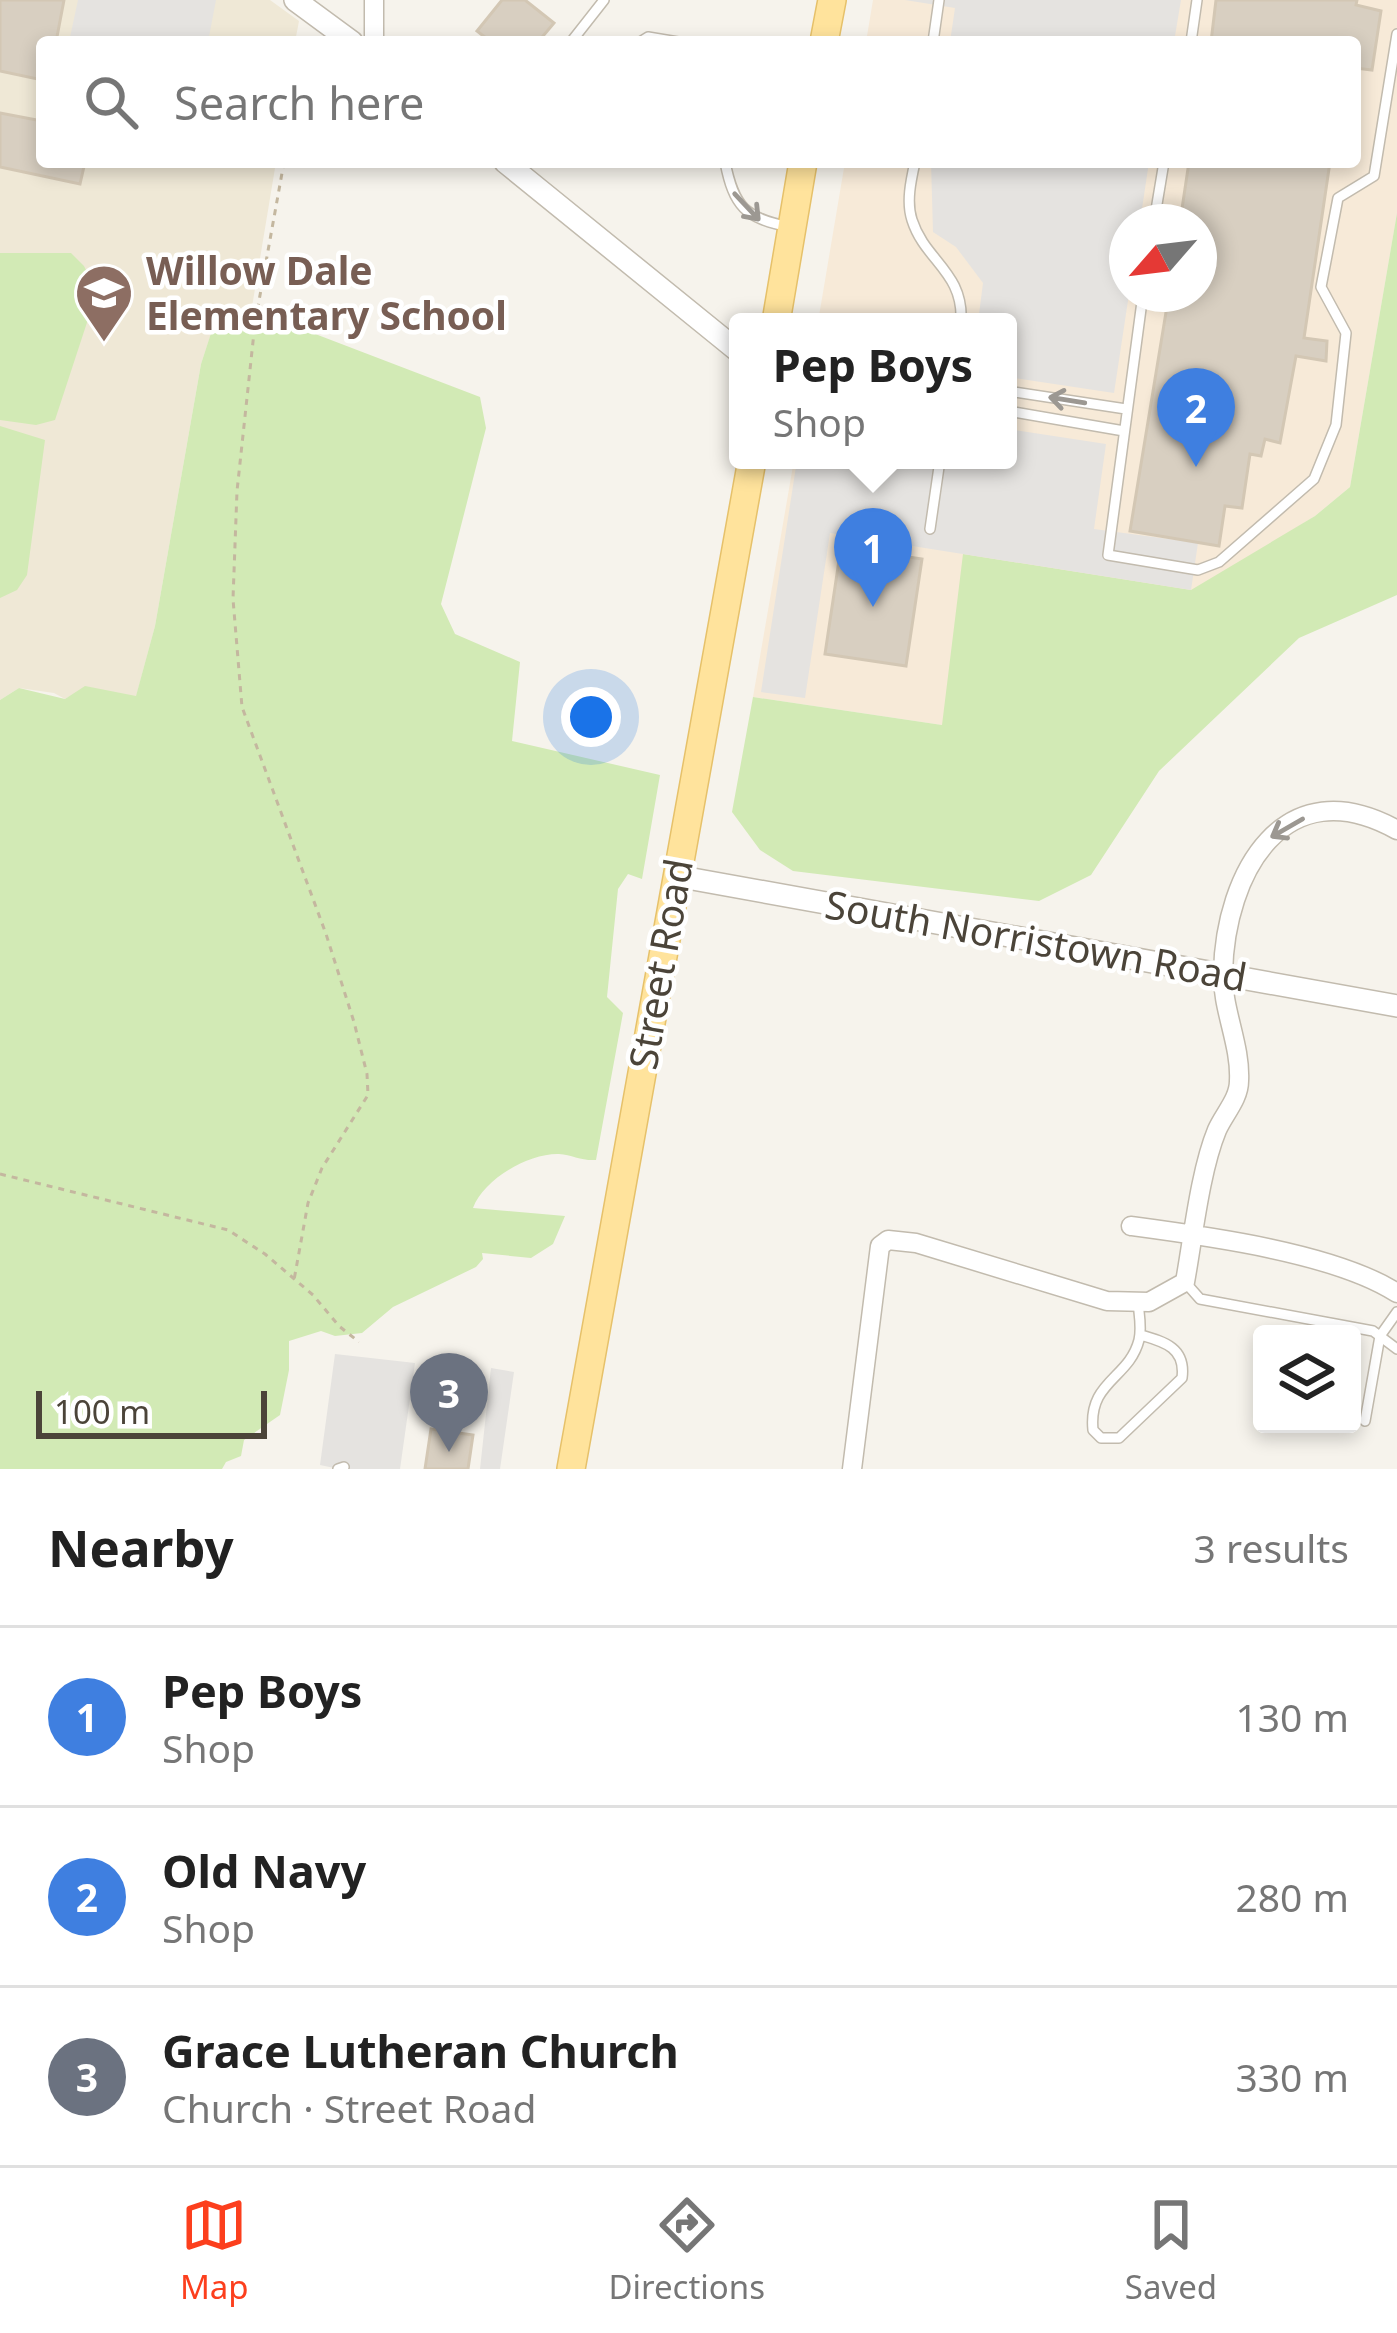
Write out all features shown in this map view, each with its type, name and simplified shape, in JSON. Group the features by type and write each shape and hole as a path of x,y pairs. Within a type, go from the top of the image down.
{"main road":[{"path":"825,36 832,0"},
{"path":"777,313 802,168"},
{"name":"Street Road","path":"571,1469 750,469"}],"street":[{"path":"295,0 344,36"},
{"path":"374,0 374,36"},
{"path":"512,168 729,344"},
{"path":"852,1469 880,1246 888,1240 916,1243 1106,1300 1149,1302 1185,1282 1216,1132 1240,1085 1223,974 1238,887 1254,854 1269,838 1302,818 1360,814 1397,830"},
{"name":"South Norristown Road","path":"676,876 1397,1006"},
{"path":"1131,1226 1193,1234 1348,1268 1397,1293"}],"lane":[{"path":"576,36 604,0"},
{"path":"934,36 940,0"},
{"path":"1192,36 1197,0"},
{"path":"1140,312 1108,554 1198,570 1220,562 1314,478 1336,425 1346,333 1321,287 1339,197 1375,176 1397,34"},
{"path":"727,168 747,214 791,228"},
{"path":"915,168 911,219 954,282 959,313"},
{"path":"1157,204 1163,168"},
{"path":"1017,392 1126,410"},
{"path":"1017,413 1124,431"},
{"path":"929,529 939,469"},
{"path":"1185,1282 1200,1299 1373,1331 1397,1349"},
{"path":"1138,1301 1141,1335 1134,1353 1096,1397 1091,1410 1093,1430 1101,1438 1119,1438 1182,1378 1184,1366 1177,1351 1141,1335"},
{"path":"1365,1421 1380,1336 1397,1312"}],"path":[{"path":"283,168 255,323 237,491 233,599 242,707 333,956 368,1074 368,1095 315,1186 294,1280"},
{"path":"0,1174 228,1230 265,1254 359,1342"}],"shaded area":[{"name":"Willow Dale Elementary School","path":"0,0 270,0 299,21 296,36 36,36 36,168 275,168 250,319 214,325 201,364 155,626 136,697 78,692 65,699 19,688 0,700"},
{"path":"78,0 216,0 209,36 70,36"},
{"path":"873,0 1397,0 1397,213 1350,487 1315,516 1191,594 942,725 753,697 792,469 1017,469 1017,313 820,313 844,168 1361,168 1361,36 867,36"},
{"path":"905,0 1181,0 1175,36 951,36 955,8"},
{"path":"931,168 1148,168 1143,204 1109,204 1109,312 1126,312 1114,393 1017,378 1017,313 979,313 983,283 956,247 933,232"},
{"path":"1017,430 1106,444 1094,529 1198,543 1191,590 830,533 805,698 761,692 796,469 1017,469"},
{"path":"335,1354 415,1363 400,1469 320,1465"},
{"path":"491,1368 514,1372 500,1469 480,1469"}],"green space":[{"path":"1397,213 1397,595 1299,638 1159,771 1091,875 1039,901 793,871 760,850 732,812 753,697 942,725 963,554 1191,590 1315,516 1350,487"},
{"path":"0,253 71,253 84,266 97,292 55,420 36,425 0,420"},
{"path":"263,314 480,397 486,428 441,604 455,634 520,662 512,741 660,775 642,879 628,874 618,889 607,997 623,1013 596,1160 559,1154 534,1158 496,1178 478,1198 473,1208 565,1216 553,1244 531,1258 482,1253 476,1267 393,1307 362,1333 335,1336 321,1331 289,1341 280,1415 244,1440 241,1456 222,1469 0,1469 0,700 19,688 65,699 85,686 136,696 155,626 201,364 214,324"},
{"path":"0,426 45,440 27,575 17,590 0,598"}],"building":[{"path":"0,0 64,0 57,36 36,36 36,79 0,71"},
{"path":"502,0 525,0 554,23 543,36 483,36 477,31"},
{"path":"1216,0 1357,0 1356,5 1381,11 1372,70 1361,69 1361,36 1212,36"},
{"path":"0,113 36,120 36,168 84,168 80,184 0,167"},
{"path":"1188,168 1329,168 1304,338 1327,341 1326,361 1296,356 1280,443 1265,439 1261,456 1250,454 1242,508 1225,506 1219,546 1130,531 1166,312 1217,312 1217,204 1183,204"},
{"path":"841,547 922,559 906,666 825,654"},
{"path":"431,1429 473,1435 468,1469 425,1469"}],"place":[{"name":"Willow Dale Elementary School","path":"104,344"},
{"name":"Old Navy","path":"1196,467"},
{"name":"Pep Boys","path":"873,607"},
{"name":"Grace Lutheran Church","path":"449,1452"}]}
